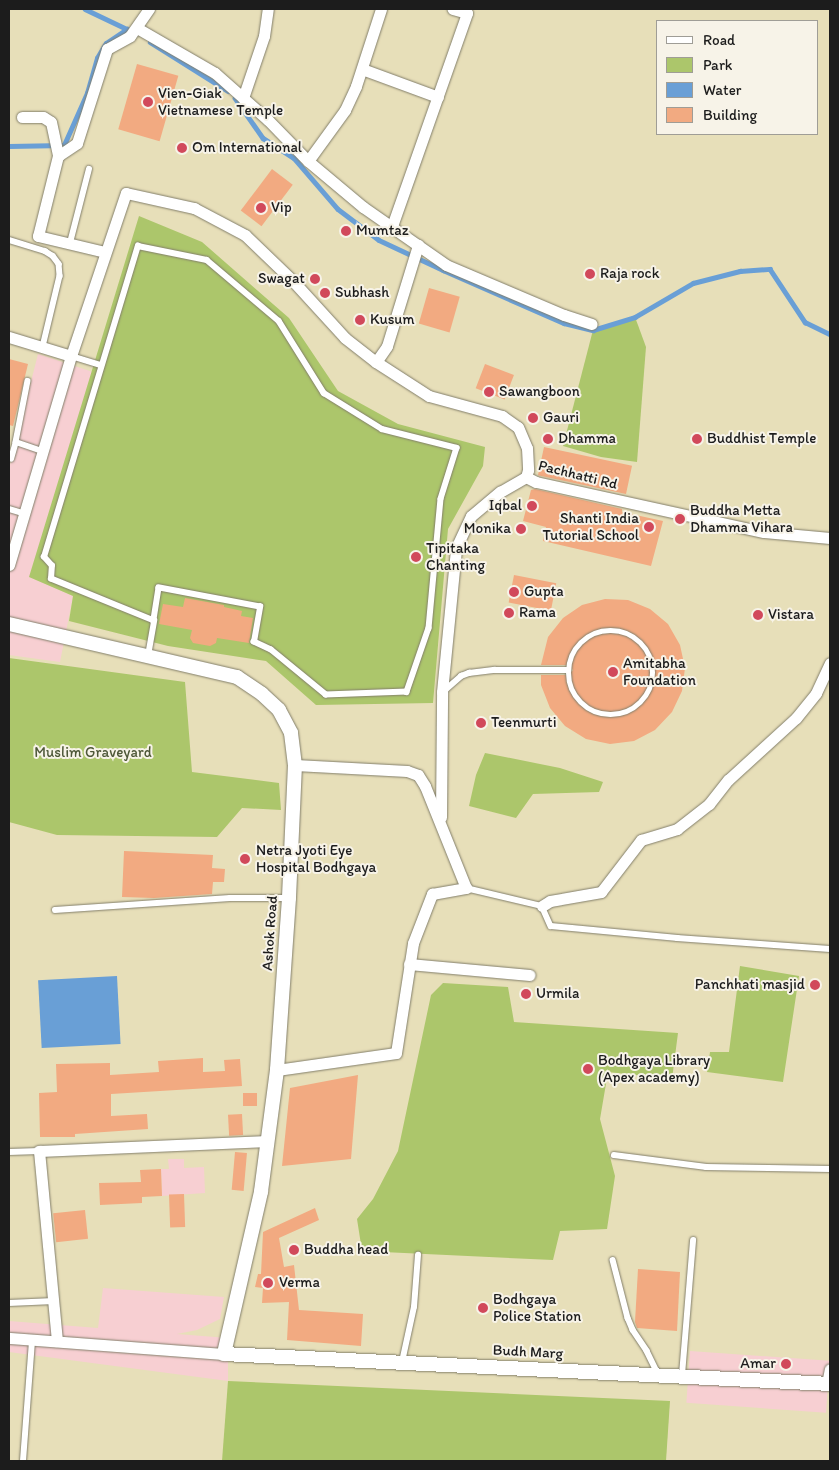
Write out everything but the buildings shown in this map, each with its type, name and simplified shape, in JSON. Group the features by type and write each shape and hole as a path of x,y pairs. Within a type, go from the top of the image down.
{"street":[{"path":"57,156 77,143 107,49 133,32 149,9"},
{"path":"243,98 264,36 268,9"},
{"path":"308,161 345,110 362,69 381,9"},
{"path":"391,228 467,13 453,9"},
{"path":"133,32 214,73 243,98 308,161 391,228 446,265 564,315 592,324"},
{"path":"362,69 438,97"},
{"path":"9,565 71,356 105,252 38,236 57,156 55,136 51,122 48,119 22,118"},
{"name":"Pachhatti Rd","path":"105,252 126,193 194,208 245,235 292,281 345,338 376,362 429,396 502,416 518,427 527,448 528,470 526,477 536,482 764,532 830,538"},
{"path":"376,362 387,346 418,245"},
{"path":"9,337 71,356"},
{"path":"441,827 442,692 452,569 456,548 461,533 471,516 500,492 526,477"},
{"name":"Ashok Road","path":"9,624 236,677 262,694 279,710 290,733 295,765 289,898 277,1070 261,1192 224,1354"},
{"path":"542,906 550,901 601,892 641,840 677,828 709,804 728,780 796,718 816,693 830,663"},
{"path":"277,1070 396,1053 413,943 432,894 466,888 426,786 418,775 407,771 295,765"},
{"path":"409,964 530,975"},
{"path":"57,1341 39,1151 268,1141"},
{"path":"9,1338 224,1354"},
{"name":"Budh Marg","path":"224,1354 682,1375 829,1384"},
{"path":"829,1384 830,1369"}],"lane":[{"path":"70,243 89,168"},
{"path":"9,240 45,251 53,256 59,264 60,276 43,347"},
{"path":"148,656 154,621 159,588 260,607 254,642 271,650 326,694 407,692 429,628 441,499 458,448 382,428 324,393 279,321 207,260 138,246 44,557 52,566 50,579 154,621"},
{"path":"71,356 101,365"},
{"path":"11,459 28,380"},
{"path":"16,442 42,451"},
{"path":"9,509 23,513"},
{"path":"603,631 617,631 631,636 642,644 649,656 653,670 652,684 646,696 636,707 624,713 611,716 597,713 585,707 576,697 570,684 568,670 572,656 585,640 603,631"},
{"path":"442,692 461,676 469,673 494,670 568,670"},
{"path":"466,888 542,906 551,926 677,938 830,949"},
{"path":"55,910 230,898 289,898"},
{"path":"9,1152 39,1151"},
{"path":"614,1154 706,1167 830,1169"},
{"path":"682,1375 693,1240"},
{"path":"402,1362 414,1307 418,1255"},
{"path":"613,1260 628,1318 658,1374"},
{"path":"9,1303 54,1301"},
{"path":"23,1461 32,1340"}],"shaded area":[{"path":"38,354 93,372 30,577 73,596 60,662 9,655 9,469"},
{"path":"168,1159 184,1159 184,1168 204,1167 205,1193 162,1196 161,1169 169,1169"},
{"path":"103,1288 224,1297 220,1319 197,1330 177,1334 228,1338 228,1381 9,1352 9,1321 98,1328"},
{"path":"690,1351 830,1361 826,1413 686,1403"}],"green space":[{"path":"139,216 202,242 289,318 338,391 398,424 485,447 483,466 448,529 433,703 316,705 266,661 168,646 69,621 73,596 29,577"},
{"path":"635,317 646,347 637,462 601,457 563,446 593,330"},
{"name":"Muslim Graveyard","path":"9,658 185,682 192,772 279,783 281,810 242,808 217,837 57,835 9,822"},
{"path":"485,753 560,768 603,782 599,792 533,794 516,818 469,806 476,775"},
{"path":"740,966 799,976 783,1082 707,1072 710,1052 729,1052"},
{"path":"443,983 508,987 514,1022 678,1033 672,1079 608,1072 600,1119 615,1176 607,1229 560,1231 553,1260 362,1251 357,1219 373,1199 398,1151 431,995"},
{"path":"228,1381 670,1401 666,1461 222,1461"}],"water":[{"path":"117,976 121,1044 42,1048 38,980"}],"waterway":[{"path":"85,9 133,32"},
{"path":"9,146 64,145 87,93 97,58 106,43 127,29"},
{"path":"150,42 228,91"},
{"path":"235,98 263,138 294,158 338,209 379,240 564,323 593,330 635,317 693,283 740,271 770,269 805,322 830,334"}],"place":[{"name":"Vien-Giak Vietnamese Temple","path":"148,102"},
{"name":"Om International","path":"182,148"},
{"name":"Vip","path":"261,208"},
{"name":"Mumtaz","path":"346,231"},
{"name":"Raja rock","path":"590,274"},
{"name":"Swagat","path":"315,279"},
{"name":"Subhash","path":"325,293"},
{"name":"Kusum","path":"360,320"},
{"name":"Sawangboon","path":"489,392"},
{"name":"Gauri","path":"533,418"},
{"name":"Dhamma","path":"548,439"},
{"name":"Buddhist Temple","path":"697,439"},
{"name":"Iqbal","path":"532,506"},
{"name":"Buddha Metta Dhamma Vihara","path":"680,519"},
{"name":"Shanti India Tutorial School","path":"649,527"},
{"name":"Monika","path":"521,529"},
{"name":"Tipitaka Chanting","path":"416,557"},
{"name":"Gupta","path":"514,592"},
{"name":"Rama","path":"509,613"},
{"name":"Vistara","path":"758,615"},
{"name":"Amitabha Foundation","path":"613,672"},
{"name":"Teenmurti","path":"481,723"},
{"name":"Netra Jyoti Eye Hospital Bodhgaya","path":"245,859"},
{"name":"Panchhati masjid","path":"815,985"},
{"name":"Urmila","path":"526,994"},
{"name":"Bodhgaya Library (Apex academy)","path":"588,1069"},
{"name":"Buddha head","path":"294,1250"},
{"name":"Verma","path":"268,1283"},
{"name":"Bodhgaya Police Station","path":"483,1308"},
{"name":"Amar","path":"786,1364"}]}
